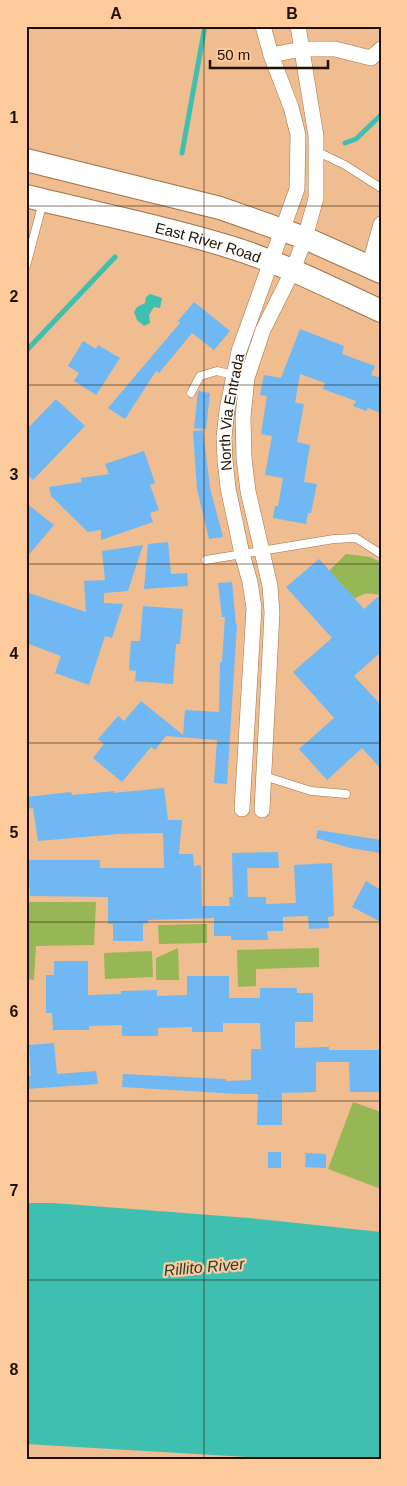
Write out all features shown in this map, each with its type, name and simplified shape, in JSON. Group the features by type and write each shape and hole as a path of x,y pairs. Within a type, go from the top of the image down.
{"main road":[{"path":"26,160 220,208 305,238 375,270"},
{"name":"East River Road","path":"35,198 175,231 231,247 293,270 381,311"}],"street":[{"name":"North Via Entrada","path":"242,809 254,608 250,582 228,488 224,437 226,410 239,351 297,190 298,135 291,107 271,55 264,26"},
{"name":"North Via Entrada","path":"262,810 272,613 270,586 248,491 244,458 244,407 247,378 264,330 293,270 305,238 316,198 316,136 298,26"},
{"path":"271,55 302,49 335,49 371,58 381,50"},
{"path":"375,270 381,224"}],"lane":[{"path":"316,151 345,165 381,188"},
{"path":"26,266 35,198"},
{"path":"191,392 200,376 217,371 233,375"},
{"path":"206,560 334,539 356,538 381,554"},
{"path":"264,776 311,791 346,794"}],"green space":[{"path":"346,554 370,557 381,562 380,595 367,594 355,599 329,571"},
{"path":"26,902 96,902 94,945 36,946 34,980 26,979"},
{"path":"207,924 207,943 159,944 158,925"},
{"path":"178,948 179,980 156,980 156,958"},
{"path":"319,948 319,967 256,969 256,986 238,987 237,950"},
{"path":"152,951 153,977 105,979 104,953"},
{"path":"353,1102 381,1112 381,1189 328,1169"}],"water":[{"path":"150,294 162,298 160,308 154,307 149,315 150,323 144,326 137,320 134,312 137,307 145,303 146,297"},
{"name":"Rillito River","path":"26,1203 53,1203 249,1218 381,1232 381,1460 297,1460 26,1444"}],"building":[{"path":"194,302 230,331 214,350 192,333 159,373 156,371 125,419 108,408 180,323 178,321"},
{"path":"300,329 344,346 342,354 375,366 371,375 381,378 381,413 368,408 366,411 353,406 356,401 323,389 325,383 300,374 295,403 304,404 297,442 310,445 304,482 317,484 311,513 308,513 306,524 273,518 275,506 278,506 283,478 265,475 272,436 261,434 267,396 260,395 264,375 281,378"},
{"path":"83,341 96,349 98,345 120,358 96,395 74,381 79,373 68,366"},
{"path":"198,391 210,393 206,429 194,428"},
{"path":"56,399 85,426 33,480 26,473 26,430"},
{"path":"203,430 210,488 223,537 209,539 197,489 193,431"},
{"path":"144,451 155,483 150,485 159,510 150,513 153,522 101,540 101,530 88,532 51,496 49,487 82,482 81,478 109,474 105,464"},
{"path":"26,503 54,525 26,558"},
{"path":"168,542 171,574 187,573 188,586 144,589 148,544"},
{"path":"143,545 128,591 104,593 104,603 123,604 112,638 105,636 89,685 55,673 61,656 26,643 26,592 86,612 84,581 105,580 102,551"},
{"path":"319,559 364,609 381,594 381,652 354,676 381,705 381,769 362,748 327,780 299,749 334,718 293,672 332,638 286,587"},
{"path":"232,582 237,624 227,784 214,783 217,740 166,736 155,750 151,747 122,782 93,758 104,744 98,739 118,716 124,721 141,701 183,735 185,710 219,712 220,662 222,662 225,617 222,617 218,583"},
{"path":"143,606 183,609 180,644 176,644 173,684 135,681 136,671 129,670 131,641 140,641"},
{"path":"164,788 168,820 182,820 179,854 193,854 194,866 201,865 202,906 230,906 229,897 233,897 232,853 278,852 279,868 247,868 248,897 266,897 266,904 296,903 294,865 332,863 334,916 328,917 329,928 309,929 308,916 283,917 283,931 267,931 268,940 231,940 231,936 214,936 214,918 148,920 148,923 143,924 143,941 113,941 113,924 108,924 108,897 30,896 28,860 100,860 100,868 164,868 163,833 118,834 38,841 33,808 26,809 26,797 71,792 72,795"},
{"path":"318,830 381,840 381,853 350,848 316,838"},
{"path":"366,881 381,890 381,922 352,907"},
{"path":"54,961 88,961 88,995 121,994 121,991 157,990 157,996 187,995 187,976 229,976 229,998 260,998 260,988 297,988 297,993 313,993 313,1022 295,1022 295,1048 329,1047 329,1050 381,1050 381,1092 350,1092 349,1062 316,1062 316,1092 282,1093 282,1125 257,1125 258,1094 122,1087 123,1074 226,1079 226,1081 251,1080 251,1049 261,1049 260,1023 223,1023 223,1032 192,1032 192,1027 158,1028 158,1036 122,1036 122,1025 89,1026 89,1030 53,1030 52,1013 46,1013 46,975 54,975"},
{"path":"54,1043 57,1074 96,1071 98,1084 26,1089 26,1076 31,1076 29,1045"},
{"path":"268,1152 281,1152 281,1168 268,1168"},
{"path":"306,1153 326,1154 326,1168 305,1167"}],"waterway":[{"path":"182,153 205,26"},
{"path":"345,143 356,139 381,115"},
{"path":"26,351 115,257"}]}
